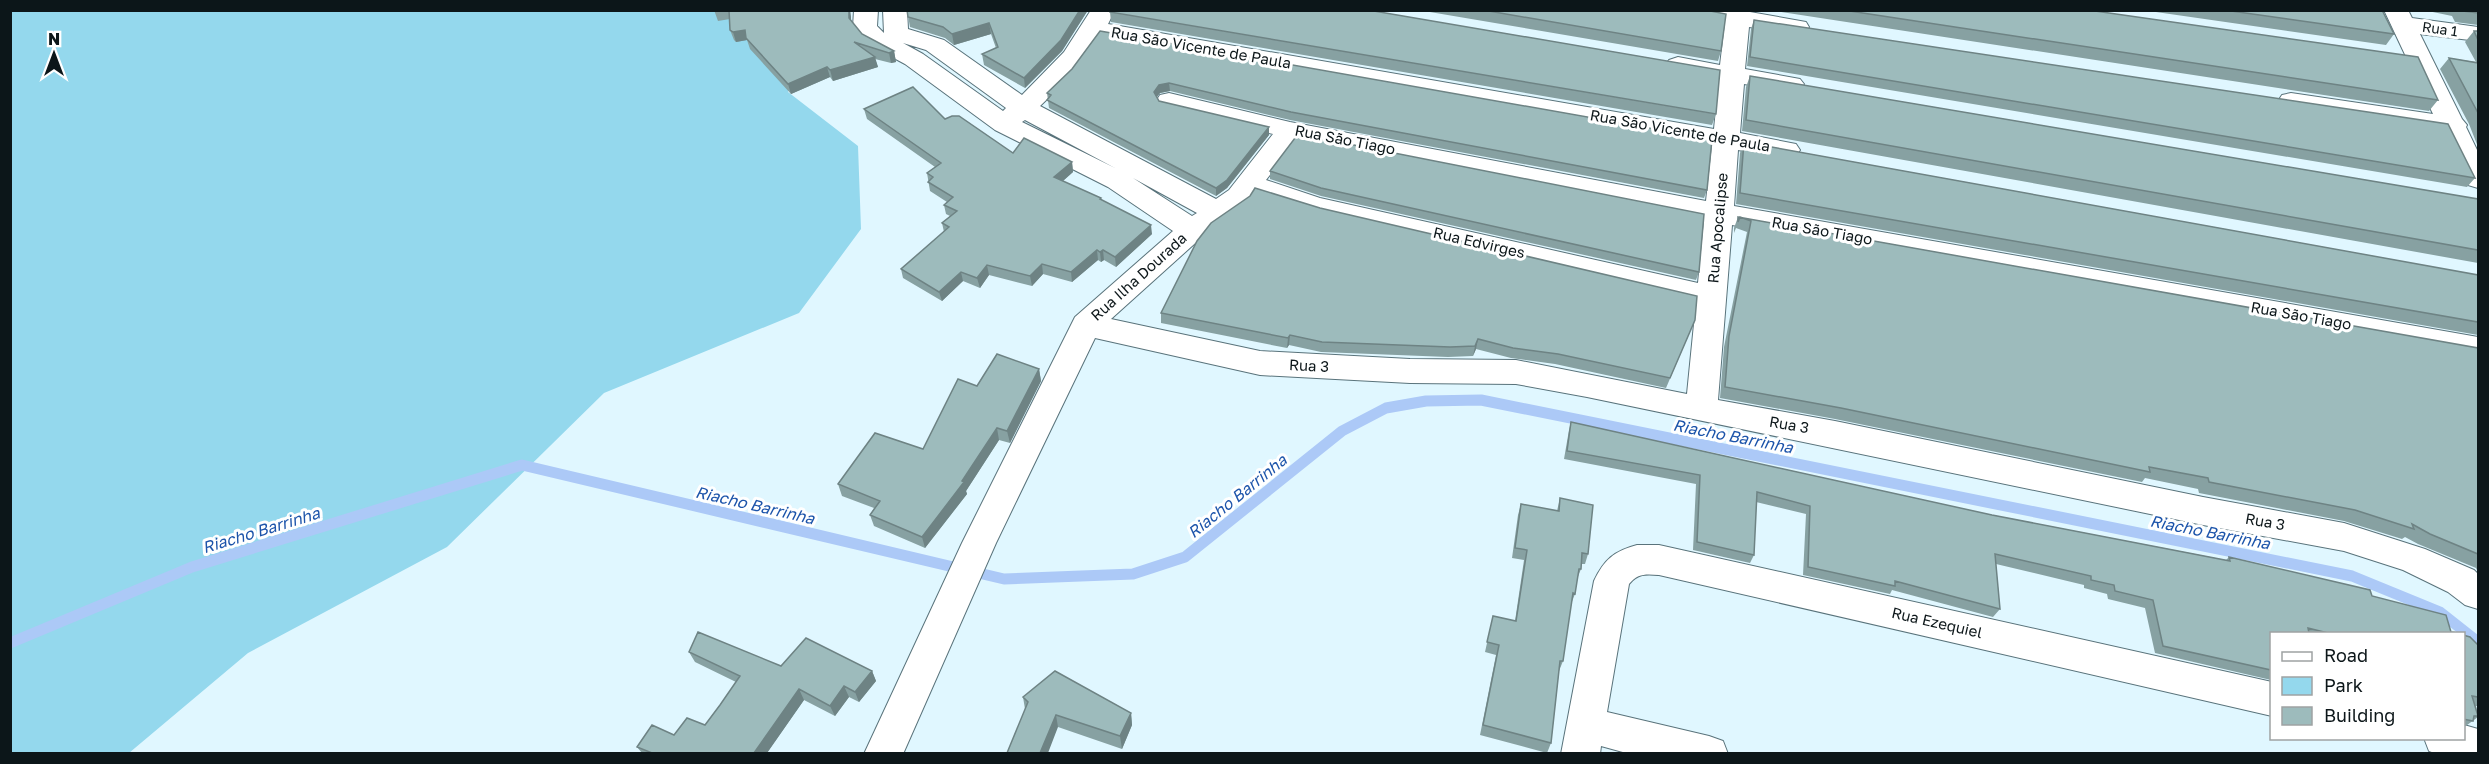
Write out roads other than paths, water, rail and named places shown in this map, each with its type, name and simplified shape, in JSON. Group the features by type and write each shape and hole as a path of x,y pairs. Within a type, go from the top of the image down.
{"street":[{"name":"Rua Ilha Dourada","path":"866,10 865,27 875,38 1014,116 1192,230 1086,325 979,543 883,753"},
{"name":"Rua Ilha Dourada","path":"895,10 896,33 935,45 1014,116 1218,212"},
{"path":"1688,10 1737,15 1819,31"},
{"name":"Rua Apocalipse","path":"1701,409 1737,15"},
{"path":"2399,17 2408,58 2454,124 2475,193"},
{"name":"Rua 1","path":"2399,17 2478,34"},
{"path":"1014,116 1066,69 1099,20"},
{"name":"Rua São Vicente de Paula","path":"1099,20 1809,153"},
{"path":"906,54 935,45"},
{"path":"1650,60 1814,88"},
{"path":"2266,97 2454,124"},
{"name":"Rua São Tiago","path":"1169,101 1290,130 1719,213 2478,348"},
{"path":"1192,230 1239,197 1290,130"},
{"name":"Rua Edvirges","path":"1249,184 1286,198 1320,207 1712,297"},
{"name":"Rua 3","path":"1086,325 1260,363 1410,371 1516,372 2344,537 2413,559 2461,580 2478,594"},
{"name":"Rua Ezequiel","path":"1583,739 1612,581 1617,571 1627,561 1641,558 1659,560 2270,699"},
{"path":"1583,739 1709,753"}],"waterway":[{"name":"Riacho Barrinha","path":"10,643 192,567 522,465 1004,579 1133,574 1185,557 1342,431 1386,408 1426,401 1481,400 2352,576 2440,612 2478,642"}]}
